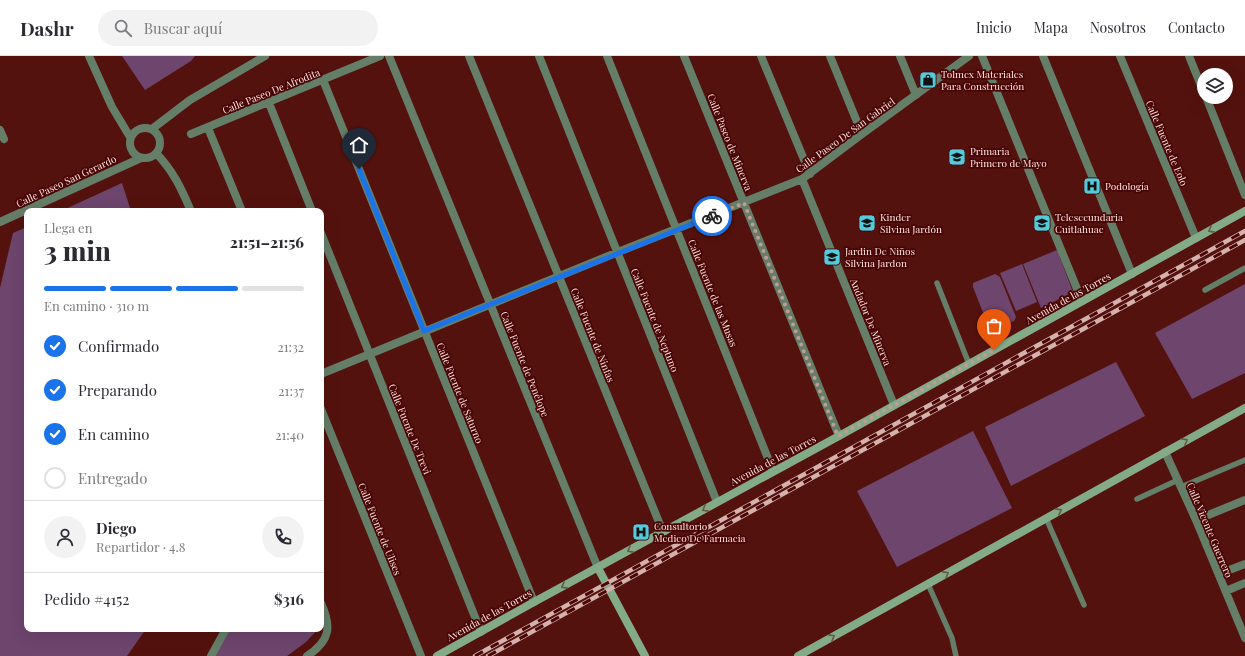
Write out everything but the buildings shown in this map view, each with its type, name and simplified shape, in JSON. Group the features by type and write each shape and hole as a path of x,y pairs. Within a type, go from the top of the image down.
{"main road":[{"name":"Avenida de las Torres","path":"436,656 1245,211"},
{"path":"798,656 1245,408"},
{"path":"598,568 645,656"}],"street":[{"path":"89,56 112,107 130,137 130,148 133,152 141,158 151,157 159,148 160,138 158,133 152,129 143,127 138,129 130,137"},
{"path":"152,129 190,100 265,56"},
{"name":"Calle Paseo De Afrodita","path":"190,134 269,103 380,56"},
{"name":"Calle Fuente de Penélope","path":"389,56 598,568"},
{"name":"Calle Fuente de Ninfas","path":"469,56 662,532"},
{"name":"Calle Fuente de Neptuno","path":"539,56 717,502"},
{"name":"Calle Fuente de las Musas","path":"607,56 773,471"},
{"name":"Calle Paseo de Minerva","path":"684,56 838,436"},
{"path":"761,56 810,174"},
{"path":"830,56 862,134"},
{"path":"900,56 916,96"},
{"path":"982,56 1082,301"},
{"path":"1043,56 1132,274"},
{"name":"Calle Fuente de Eolo","path":"1120,56 1196,238"},
{"path":"1189,56 1197,76"},
{"name":"Calle Paseo De San Gabriel","path":"324,373 618,252 802,179 916,96 966,57"},
{"name":"Calle Fuente de Saturno","path":"323,80 534,602"},
{"path":"269,103 311,208"},
{"path":"1209,104 1245,195"},
{"path":"208,128 241,208"},
{"path":"0,130 4,139"},
{"path":"156,153 169,166 190,208"},
{"name":"Calle Paseo San Gerardo","path":"31,208 141,158"},
{"name":"Andador De Minerva","path":"802,179 894,405"},
{"name":"Calle Paseo San Gerardo","path":"0,222 24,211"},
{"name":"Calle Fuente De Trevi","path":"324,240 481,632"},
{"name":"Calle Fuente de Ulises","path":"324,416 421,656"},
{"name":"Calle Vicente Guerrero","path":"1166,452 1245,638"},
{"path":"1196,520 1245,500"},
{"path":"1219,574 1245,564"},
{"path":"1226,591 1245,583"},
{"path":"307,656 318,649 327,636 328,624 324,609"},
{"path":"211,656 224,632"}],"lane":[{"path":"1205,290 1245,268"},
{"path":"937,283 969,364"},
{"path":"1137,499 1245,460"},
{"path":"1046,518 1084,605"},
{"path":"928,584 952,638 956,656"}],"shaded area":[{"path":"122,56 195,56 191,61 145,90"},
{"path":"122,183 130,208 68,208"},
{"path":"24,228 24,632 144,632 127,656 0,656 0,288 13,233"},
{"path":"1057,250 1073,292 1041,308 1023,264"},
{"path":"1022,264 1037,302 1016,311 1000,273"},
{"path":"995,274 1000,277 1016,317 1014,321 993,330 989,328 973,287 973,283"},
{"path":"1245,284 1245,373 1192,399 1155,333"},
{"path":"1116,362 1145,416 1011,486 985,427"},
{"path":"973,431 1012,508 897,567 857,491"},
{"path":"227,632 315,632 306,642 287,656 214,656"}],"railway":[{"path":"475,656 1245,231"},
{"path":"488,656 1245,240"}],"way so far":[{"path":"712,216 744,203 838,436 994,350"}],"place":[{"name":"Tolmex Materiales Para Construcción","path":"928,80"},
{"name":"Primaria Primero de Mayo","path":"957,157"},
{"name":"Podología","path":"1092,186"},
{"name":"Kinder Silvina Jardón","path":"867,223"},
{"name":"Telesecundaria Cuitlahuac","path":"1042,223"},
{"name":"Jardin De Niños Silvina Jardon","path":"832,257"},
{"name":"Consultorio Medico De Farmacia","path":"641,532"}],"route":[{"path":"359,169 424,331 618,252 712,216"}]}
